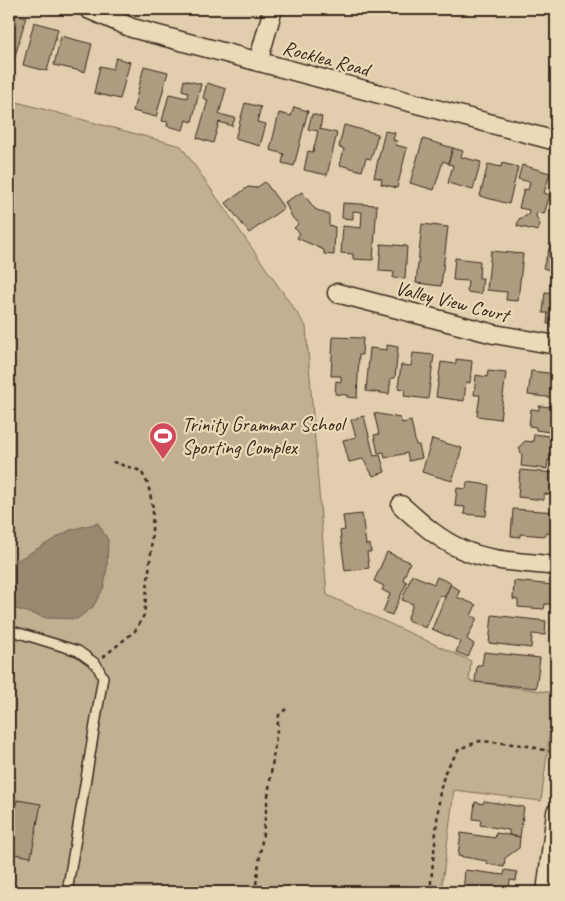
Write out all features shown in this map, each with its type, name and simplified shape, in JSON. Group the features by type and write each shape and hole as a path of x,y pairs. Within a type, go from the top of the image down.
{"street":[{"name":"Rocklea Road","path":"88,9 132,28 556,141"},
{"path":"258,62 273,9"},
{"name":"Valley View Court","path":"337,293 494,334 556,345"},
{"path":"402,505 427,528 462,550 485,556 556,566"},
{"path":"546,892 556,812"}],"lane":[{"path":"9,630 78,651 96,664 103,677 67,892"}],"path":[{"path":"96,664 135,631 144,615 151,553 153,508 148,484 141,471 110,461"},
{"path":"255,892 279,715 286,709"},
{"path":"430,892 440,791 445,772 459,749 480,742 524,745 556,753"}],"shaded area":[{"name":"Trinity Grammar School Sporting Complex","path":"9,100 181,146 306,326 327,595 471,661 469,681 555,693 541,801 454,790 441,892 9,892"},
{"path":"98,523 108,540 107,568 104,587 93,607 77,619 47,618 9,607 9,565 70,530"}],"building":[{"path":"16,14 26,17 11,71 9,71 9,17 15,19"},
{"path":"34,22 58,29 47,71 23,65"},
{"path":"61,36 92,44 85,72 54,65"},
{"path":"116,58 130,62 120,99 94,93 100,66 113,69"},
{"path":"144,66 168,72 156,117 133,111"},
{"path":"184,80 201,84 192,122 186,120 183,130 167,126 168,122 162,121 169,94 187,98 188,92 182,90"},
{"path":"207,83 226,89 219,114 235,118 232,126 219,122 213,143 197,138 208,100 203,98"},
{"path":"245,103 261,107 257,122 266,124 260,146 235,139"},
{"path":"294,107 308,111 294,166 282,163 284,154 270,150 279,113 291,116"},
{"path":"312,114 322,117 320,129 337,133 327,175 304,170 308,151 313,152 318,131 308,129"},
{"path":"344,125 378,134 371,159 366,158 362,171 340,165 344,149 339,147"},
{"path":"385,131 395,133 393,140 397,141 396,145 407,148 397,188 381,184 382,179 374,177"},
{"path":"423,139 453,148 448,163 443,161 434,190 410,183"},
{"path":"453,148 463,151 461,157 481,162 473,190 448,183 453,165 448,164"},
{"path":"502,163 518,167 509,204 480,196 488,164 501,167"},
{"path":"522,165 550,173 544,193 550,195 544,214 537,212 536,216 540,225 538,231 517,226 519,219 528,215 529,210 519,208 524,189 528,190 530,182 518,179"},
{"path":"265,182 284,208 249,233 226,203 248,187 256,188"},
{"path":"302,192 315,209 329,215 329,225 335,227 334,255 324,254 324,250 297,238 300,233 294,228 298,224 292,217 285,202"},
{"path":"343,203 377,205 373,260 353,259 353,254 341,253 343,226 361,228 362,212 353,211 353,219 342,218"},
{"path":"422,224 448,227 441,286 416,283"},
{"path":"381,244 407,246 405,279 393,278 394,272 379,271"},
{"path":"550,246 556,248 556,272 543,268"},
{"path":"491,251 523,254 518,301 506,300 507,292 487,290"},
{"path":"455,258 480,261 479,278 483,278 481,294 467,292 468,281 453,280"},
{"path":"545,292 556,293 556,324 547,324 548,313 543,313"},
{"path":"333,337 363,338 362,355 359,355 357,398 335,394 336,381 341,382 341,376 331,376"},
{"path":"387,345 398,347 395,378 391,378 389,394 366,391 370,348 387,350"},
{"path":"413,353 434,355 428,399 404,396 405,389 398,388 401,365 411,366"},
{"path":"456,359 472,361 470,383 466,382 464,401 436,397 441,362 456,364"},
{"path":"488,371 506,373 500,419 477,416 480,395 474,395 476,375 487,377"},
{"path":"531,371 556,374 556,398 528,395"},
{"path":"539,406 556,407 556,433 536,430 536,427 529,426 531,409 539,410"},
{"path":"374,413 400,418 402,423 411,421 416,445 419,445 422,458 409,461 407,453 385,458 384,452 378,453 374,435 379,434"},
{"path":"364,416 374,456 380,455 385,472 373,476 363,459 349,462 343,440 356,437 351,420"},
{"path":"534,434 556,437 556,461 548,460 547,469 521,466 522,456 519,447 525,441 533,442"},
{"path":"432,439 462,448 452,481 422,472"},
{"path":"520,470 556,473 556,495 544,494 544,500 518,497"},
{"path":"467,482 489,485 486,516 464,514 465,507 455,506 457,488 466,489"},
{"path":"513,509 556,512 556,534 546,533 546,536 520,534 520,537 511,536"},
{"path":"362,514 366,545 370,544 371,552 367,552 369,568 345,571 340,531 345,530 343,516"},
{"path":"387,552 410,562 403,580 407,582 392,615 383,612 390,594 382,590 384,586 374,581"},
{"path":"412,575 434,584 437,577 451,583 445,597 440,595 426,628 407,620 413,604 402,600"},
{"path":"514,581 553,585 552,604 545,604 544,609 518,607 518,600 513,599"},
{"path":"450,585 460,590 457,597 476,605 471,616 477,618 467,639 474,644 468,657 456,652 461,642 432,629"},
{"path":"492,615 546,621 545,635 532,634 531,648 489,643"},
{"path":"484,652 540,658 536,688 475,682 477,665 482,665"},
{"path":"17,800 41,804 31,857 9,853"},
{"path":"484,801 524,807 520,837 509,835 509,830 480,825 481,820 473,819 475,802 483,804"},
{"path":"461,833 495,838 496,833 520,837 519,848 505,858 504,867 487,864 487,861 458,856"},
{"path":"465,870 504,875 505,870 517,872 516,881 510,880 509,892 463,892"}],"place":[{"name":"Trinity Grammar School Sporting Complex","path":"163,460"}]}
